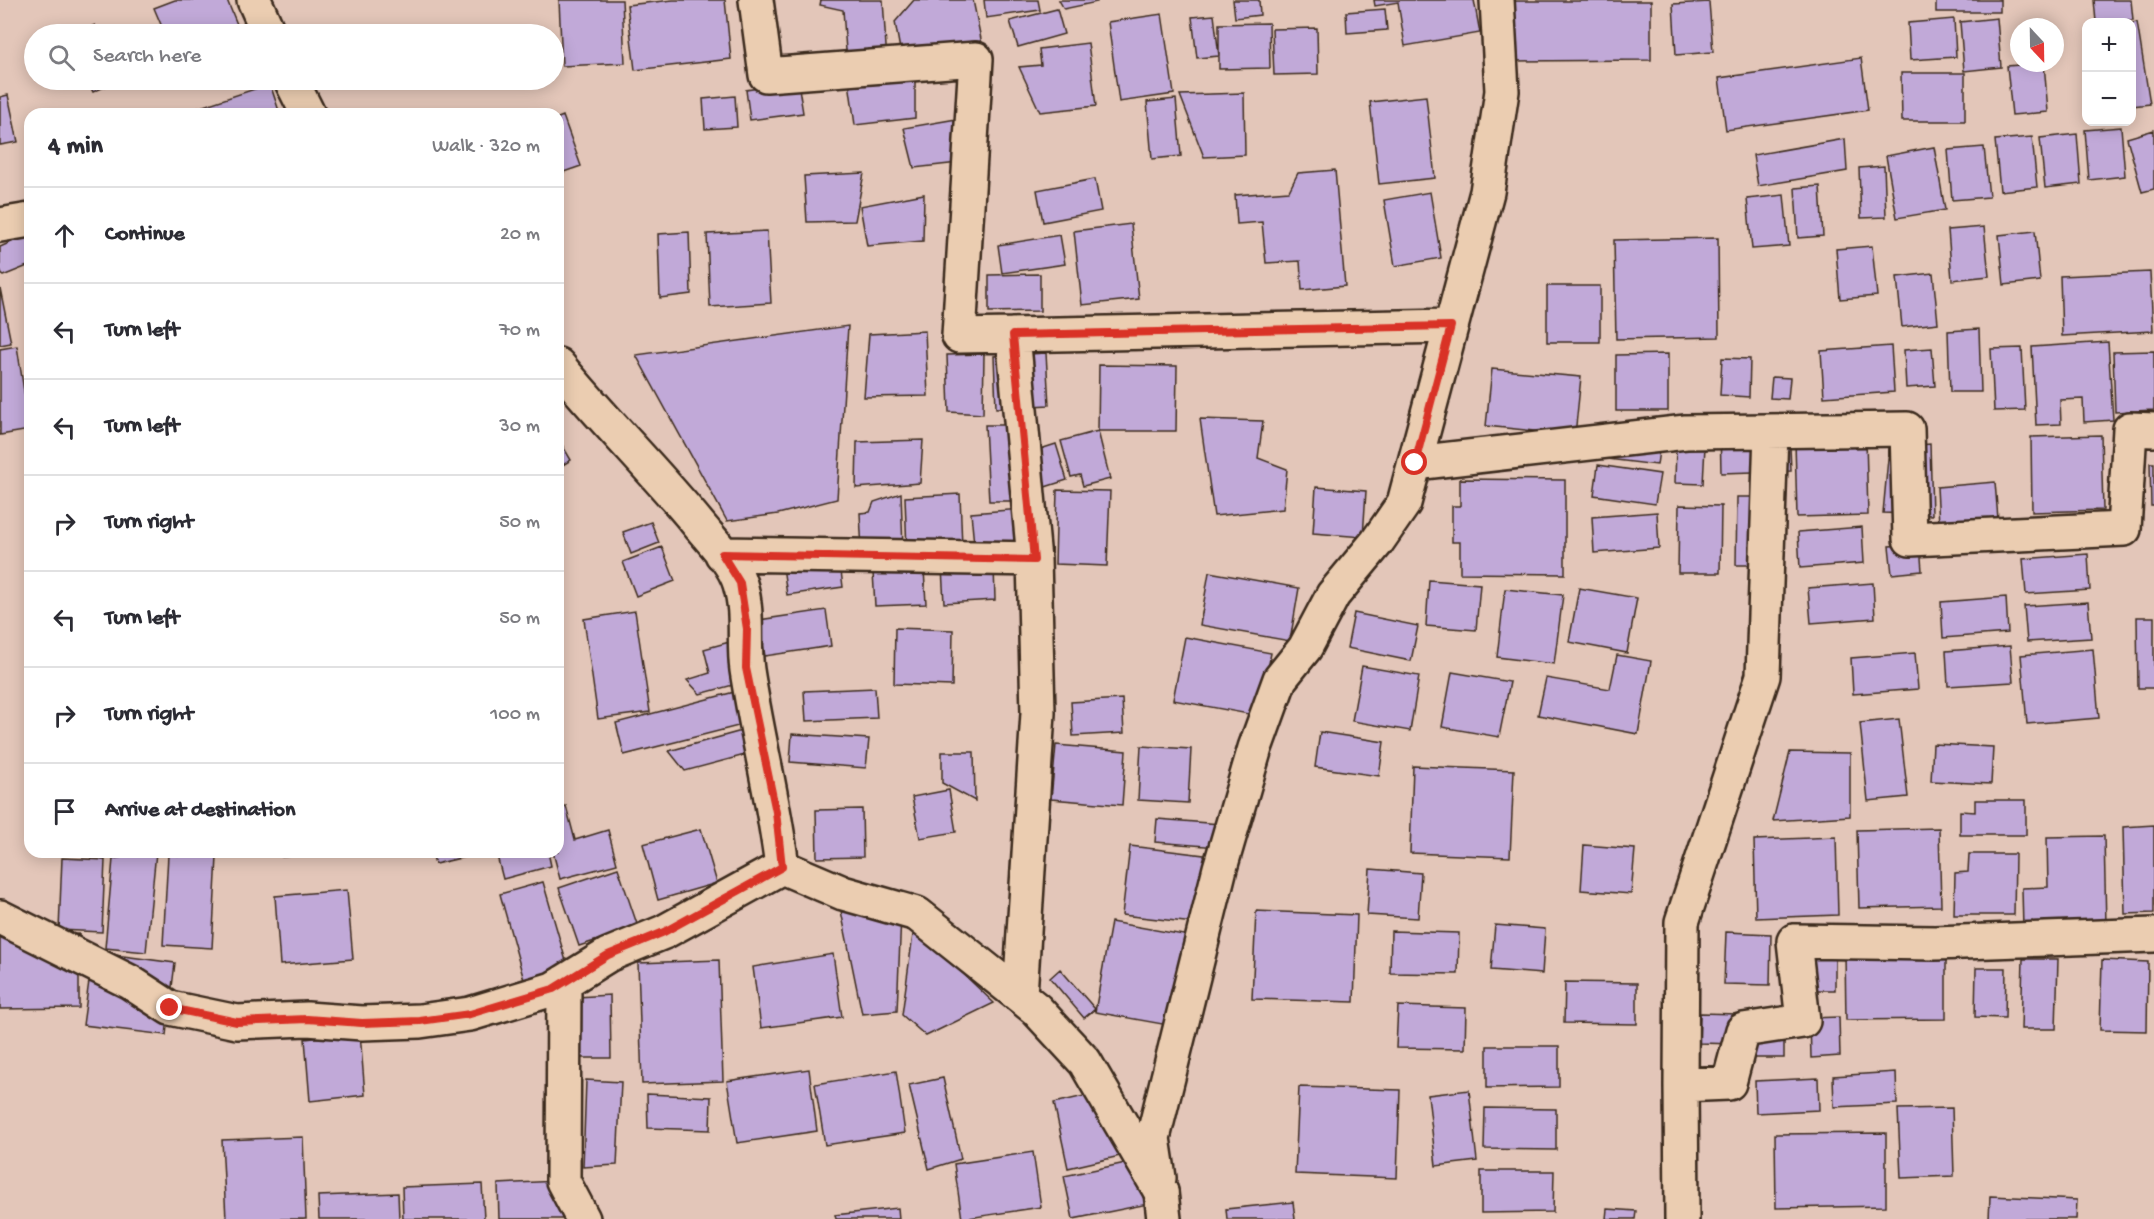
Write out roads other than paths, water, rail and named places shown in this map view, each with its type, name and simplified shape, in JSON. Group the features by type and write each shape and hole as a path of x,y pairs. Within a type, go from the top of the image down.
{"street":[{"path":"254,0 265,24"},
{"path":"756,0 766,75 976,58 959,336 1451,326"},
{"path":"1162,1206 1153,1138 1220,868 1255,748 1280,679 1305,648 1333,595 1377,542 1404,503 1487,192 1502,91 1497,0"},
{"path":"296,90 305,108"},
{"path":"0,225 24,221"},
{"path":"1013,335 1034,560 1038,713 1020,995"},
{"path":"564,372 722,554 740,583 747,629 746,668 776,812 782,867"},
{"path":"1415,463 1686,432 1907,429 1910,539 2124,529 2130,429 2154,430"},
{"path":"1682,1219 1682,922 1763,676 1771,431"},
{"path":"722,554 1034,560"},
{"path":"782,867 843,892 917,914 1036,1009 1085,1062 1162,1206"},
{"path":"0,917 130,982 170,1008 237,1022 307,1019 362,1023 420,1021 470,1014 553,989 608,955 664,932 782,867"},
{"path":"1681,1085 1729,1083 1743,1030 1803,1021 1794,941 1935,943 2154,935"},
{"path":"564,982 563,1181 584,1219"}]}
